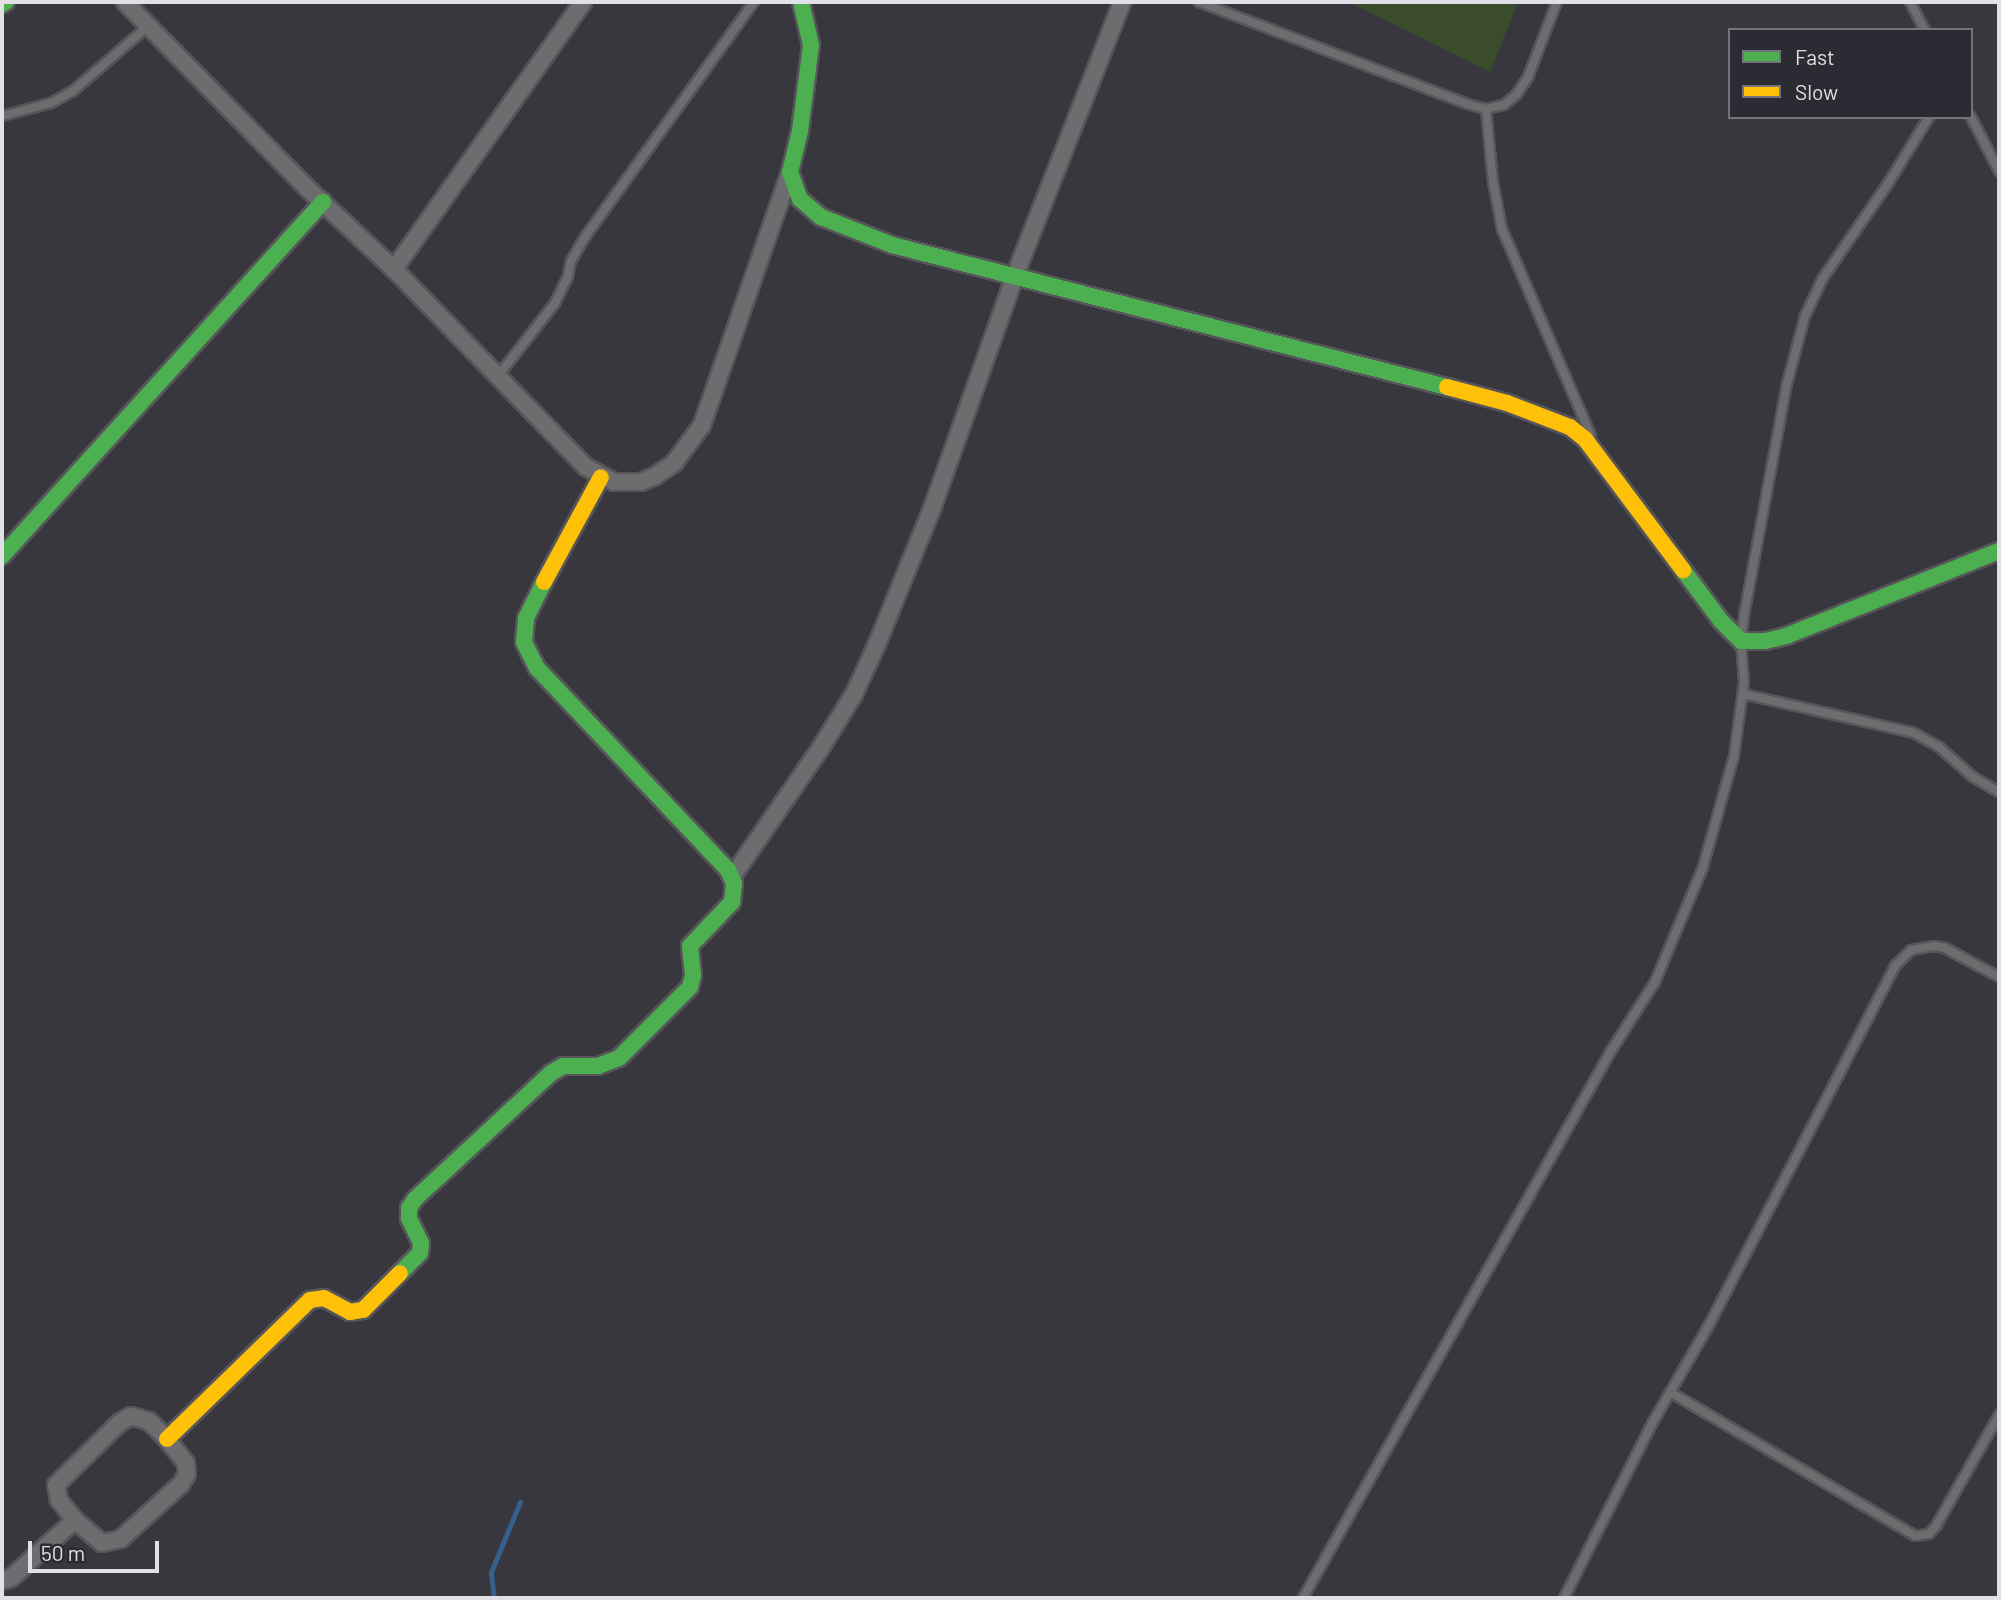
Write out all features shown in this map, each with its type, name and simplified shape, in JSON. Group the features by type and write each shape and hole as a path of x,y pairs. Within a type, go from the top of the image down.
{"street":[{"path":"125,2 323,202 394,268 586,467 601,477 629,483 655,476 674,463 702,425 790,172 800,131 811,44 801,2"},
{"path":"394,268 583,2"},
{"path":"732,877 854,694 933,506 1014,278 1122,2"},
{"path":"790,172 800,199 821,217 892,245 1507,403 1570,427 1585,439 1721,621 1741,641 1765,642 1786,636 1999,551"},
{"path":"2,556 323,202"},
{"path":"167,1439 310,1300 324,1298 350,1312 363,1310 420,1253 421,1243 408,1218 409,1208 415,1199 551,1073 564,1066 598,1066 612,1062 687,991 693,975 690,946 732,902 735,889 732,877 537,668 524,642 530,607 601,477"},
{"path":"131,1416 142,1417 167,1439 187,1466 186,1477 121,1539 102,1543 75,1520 59,1500 56,1485 119,1423 131,1416"},
{"path":"2,1581 11,1578 75,1520"}],"lane":[{"path":"498,376 555,303 585,237 754,2"},
{"path":"1199,2 1467,104 1486,108 1504,105 1516,95 1533,65 1557,2"},
{"path":"1910,2 1924,28"},
{"path":"2,116 51,103 73,91 149,25"},
{"path":"1486,108 1493,182 1502,229 1580,408 1598,457"},
{"path":"1303,1598 1540,1183 1611,1051 1655,982 1703,867 1734,755 1743,694 1741,641 1787,384 1805,316 1823,278 1889,182 1928,119"},
{"path":"1972,119 1999,171"},
{"path":"1743,694 1914,733 1939,747 1973,777 1999,792"},
{"path":"1564,1598 1896,965 1911,950 1934,946 1945,948 1999,977"},
{"path":"1670,1392 1915,1536 1929,1534 1936,1526 1999,1415"}],"green space":[{"path":"1349,2 1518,2 1490,72"}],"waterway":[{"path":"494,1598 491,1572 520,1502"}],"traffic: fast":[{"path":"2,4 6,2"},
{"path":"801,2 811,45 800,131 790,172 800,199 821,217 892,245 1447,387"},
{"path":"2,556 323,202"},
{"path":"1683,570 1721,621 1741,641 1765,641 1786,636 1999,551"},
{"path":"400,1273 420,1253 421,1243 409,1218 409,1208 415,1199 551,1073 563,1066 598,1066 619,1058 690,987 693,975 690,946 732,902 734,883 728,870 537,668 524,642 526,618 544,582"}],"traffic: slow":[{"path":"1447,387 1507,403 1570,427 1585,439 1683,570"},
{"path":"544,582 601,477"},
{"path":"167,1439 310,1300 324,1298 350,1312 363,1310 400,1273"}]}
